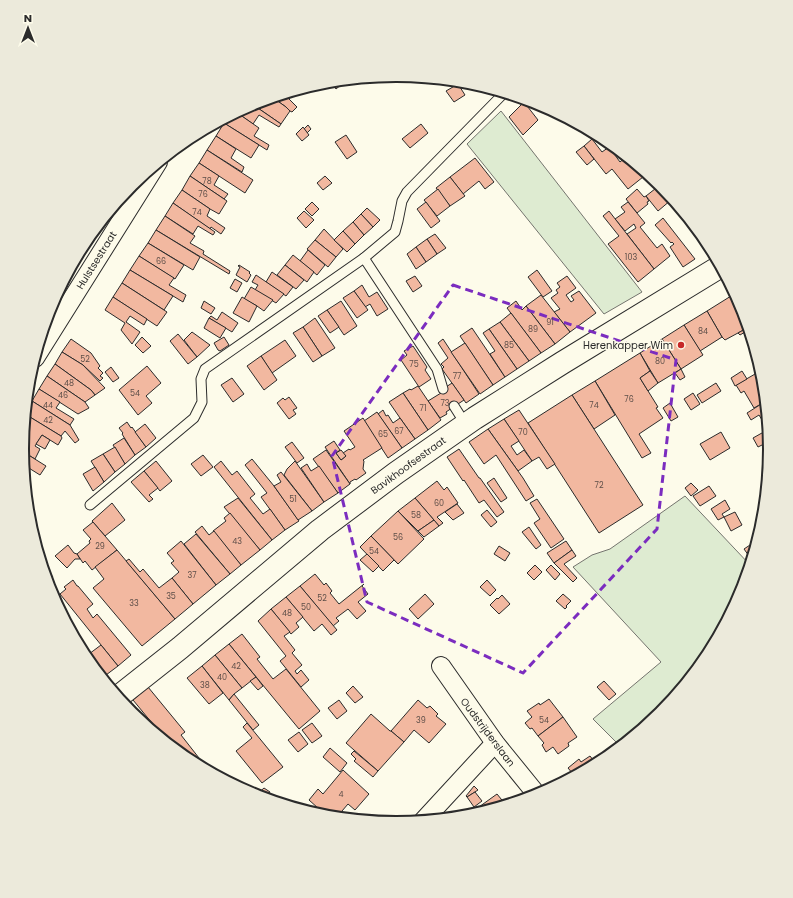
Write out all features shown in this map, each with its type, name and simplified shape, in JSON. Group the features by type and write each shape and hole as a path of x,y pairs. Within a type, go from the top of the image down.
{"street":[{"name":"Hulstsestraat","path":"46,340 147,180"},
{"name":"Bavikhoofsestraat","path":"122,694 180,648 320,530 396,473 466,425 562,363 717,269"},
{"name":"Oudstrijderslaan","path":"441,666 495,743 533,790"},
{"path":"429,815 495,743"}],"lane":[{"path":"90,505 194,418 202,402 201,379 206,369 364,258 394,232 402,201 407,192 501,97"},
{"path":"364,258 437,369 443,389"},
{"path":"454,406 466,425"}],"highlighted area":[{"path":"453,285 676,360 657,529 523,673 367,602 332,456"}],"green space":[{"path":"501,111 642,292 604,314 467,144"},
{"path":"685,496 746,561 736,590 726,612 715,633 688,673 656,709 617,743 593,719 661,662 573,567 592,555 610,549"}],"building":[{"path":"454,87 460,88 465,95 454,102 446,91"},
{"path":"290,97 289,99 297,107 292,112 278,101"},
{"path":"278,101 290,111 281,124 258,108"},
{"path":"522,104 526,105 538,120 523,135 509,117"},
{"path":"258,108 281,124 279,127 259,115 253,124 241,116"},
{"path":"241,116 259,128 254,136 269,145 267,150 225,124"},
{"path":"225,124 259,145 251,158 216,136 222,126"},
{"path":"421,124 428,133 410,148 402,139"},
{"path":"308,125 311,129 307,133 304,129"},
{"path":"303,127 309,135 302,141 296,134"},
{"path":"346,135 357,152 347,159 335,142"},
{"path":"216,136 236,149 231,158 244,167 242,172 207,150"},
{"path":"592,139 602,152 608,148 620,162 623,159 643,177 628,189 612,169 606,174 584,146"},
{"path":"584,146 594,159 587,165 576,152"},
{"path":"207,150 253,180 245,193 199,163"},
{"path":"475,158 494,182 485,189 479,181 463,194 450,177"},
{"path":"199,163 219,176 214,185 228,194 224,199 190,176"},
{"path":"190,176 227,201 219,214 182,190"},
{"path":"325,176 332,183 323,190 317,183"},
{"path":"450,177 465,196 450,206 436,188"},
{"path":"438,189 450,206 437,216 424,200"},
{"path":"637,189 644,197 646,196 649,201 647,202 648,204 637,213 626,199"},
{"path":"656,189 668,202 658,211 646,196"},
{"path":"182,190 210,209 207,216 225,228 221,234 211,227 210,229 173,203"},
{"path":"312,202 319,209 312,216 305,209"},
{"path":"426,202 440,221 431,228 417,209"},
{"path":"628,202 645,223 640,227 657,248 662,244 670,256 654,269 627,234 636,228 634,224 625,231 615,219 625,212 621,207"},
{"path":"173,203 215,232 213,235 198,226 193,234 165,216"},
{"path":"367,208 380,220 373,227 361,214"},
{"path":"304,211 314,220 306,228 297,218"},
{"path":"609,211 654,269 638,282 608,244 619,236 603,216"},
{"path":"361,214 373,227 364,235 353,222"},
{"path":"165,216 195,236 190,243 204,251 203,254 230,271 229,274 156,230"},
{"path":"663,218 695,259 683,267 670,247 674,244 672,242 671,243 655,225"},
{"path":"353,222 364,235 355,244 343,231"},
{"path":"324,229 343,249 336,257 315,240"},
{"path":"156,230 200,257 193,270 148,243"},
{"path":"343,231 355,244 347,252 334,240"},
{"path":"435,234 446,248 437,254 427,239"},
{"path":"427,239 437,254 426,262 416,247"},
{"path":"315,240 336,257 328,267 307,249"},
{"path":"148,243 184,265 175,279 139,256"},
{"path":"416,247 426,262 416,269 407,254"},
{"path":"308,250 325,265 317,275 300,261"},
{"path":"293,255 314,272 307,282 285,265"},
{"path":"139,256 174,278 169,285 186,295 183,302 130,270"},
{"path":"239,265 250,272 249,273 251,275 247,282 236,275 240,267 238,266"},
{"path":"285,265 304,280 296,289 277,275"},
{"path":"130,270 173,296 164,310 122,283"},
{"path":"537,270 552,291 543,297 528,277"},
{"path":"272,272 293,287 286,296 266,282"},
{"path":"256,275 284,294 276,303 255,290 258,285 252,282"},
{"path":"415,276 422,286 413,292 406,281"},
{"path":"567,276 576,288 566,295 571,302 574,300 571,296 579,291 596,313 570,332 554,312 560,309 551,298 558,293 556,290 560,287 557,283"},
{"path":"235,279 242,283 237,292 230,288"},
{"path":"122,283 167,312 157,326 113,297"},
{"path":"362,285 369,297 377,292 388,309 377,316 370,304 365,307 354,291"},
{"path":"251,287 273,300 264,311 244,299"},
{"path":"354,291 368,310 357,318 343,298"},
{"path":"541,295 570,332 555,344 526,306"},
{"path":"731,296 744,330 725,340 707,311"},
{"path":"113,297 147,319 144,325 130,316 126,322 140,332 132,344 121,330 125,323 105,310"},
{"path":"242,297 257,306 249,322 233,313"},
{"path":"204,301 215,308 211,314 201,308"},
{"path":"341,301 357,326 344,335 327,310"},
{"path":"516,301 522,310 526,306 555,344 541,353 507,308"},
{"path":"327,310 339,327 330,333 318,316"},
{"path":"707,311 722,337 700,351 684,325"},
{"path":"222,312 238,323 232,332 209,318 211,316 217,320"},
{"path":"511,313 541,353 529,361 500,322"},
{"path":"209,318 226,328 220,338 204,328"},
{"path":"315,318 335,348 322,356 303,327"},
{"path":"500,322 529,361 517,369 489,329"},
{"name":"Herenkapper Wim","path":"684,325 703,355 681,369 662,339"},
{"path":"303,327 322,356 313,362 293,333"},
{"path":"472,328 505,377 493,385 460,336"},
{"path":"489,329 517,369 505,377 490,354 495,351 483,333"},
{"path":"744,330 744,332 740,335 738,333"},
{"path":"192,332 210,345 197,357 184,340"},
{"path":"178,334 197,357 188,364 170,341"},
{"path":"142,337 151,346 143,353 135,345"},
{"path":"224,337 229,345 220,351 214,343"},
{"path":"71,339 91,353 100,366 98,368 103,373 100,376 103,378 100,381 83,365 62,352"},
{"path":"443,339 479,394 466,403 442,369 444,367 441,364 448,358 438,343"},
{"path":"662,339 681,369 658,383 640,353"},
{"path":"285,340 296,356 272,373 261,356"},
{"path":"465,343 493,385 480,394 451,352"},
{"path":"413,346 427,367 425,370 431,379 419,387 401,360 407,355 404,351"},
{"path":"62,352 83,365 105,388 95,395 91,390 55,364"},
{"path":"640,353 650,371 640,378 663,418 639,434 651,453 642,458 595,381"},
{"path":"261,356 277,380 264,390 247,366"},
{"path":"55,364 91,390 95,395 85,402 47,376"},
{"path":"147,366 161,383 146,396 152,403 138,415 119,390"},
{"path":"111,367 119,378 113,382 105,372"},
{"path":"681,369 685,377 680,380 675,373"},
{"path":"650,371 658,383 648,391 640,378"},
{"path":"742,371 747,379 735,386 731,378"},
{"path":"756,373 761,404 754,408 744,391 741,393 736,385"},
{"path":"47,376 85,402 89,408 78,414 39,389"},
{"path":"232,378 244,394 233,402 221,385"},
{"path":"595,381 615,415 594,429 572,395"},
{"path":"452,383 464,400 440,418 428,401 441,393 440,391"},
{"path":"716,383 721,391 702,403 697,395"},
{"path":"418,386 441,420 428,430 403,393"},
{"path":"39,389 60,402 56,408 74,419 70,425 32,401"},
{"path":"403,393 428,430 415,439 389,402"},
{"path":"693,393 700,404 691,410 684,399"},
{"path":"572,395 643,505 599,533 528,423"},
{"path":"289,397 297,408 293,410 296,414 289,419 277,403 283,398 285,400"},
{"path":"32,401 70,425 79,440 75,443 65,431 61,436 31,417"},
{"path":"670,403 678,417 671,421 663,408"},
{"path":"761,404 763,421 759,415 751,420 747,413"},
{"path":"383,410 386,416 388,415 393,423 400,418 415,439 402,448 378,414"},
{"path":"519,410 555,464 547,469 539,457 532,461 504,419"},
{"path":"377,412 402,448 388,458 364,421"},
{"path":"31,417 62,438 58,445 42,435 35,446 40,449 35,459 29,455"},
{"path":"363,418 382,448 363,460 363,469 366,473 350,482 350,484 325,447 334,441 340,450 336,453 341,460 346,456 343,453 355,447 344,431"},
{"path":"504,419 519,441 511,446 517,455 524,450 532,461 518,471 488,429"},
{"path":"127,422 146,447 135,455 119,428"},
{"path":"145,424 156,438 146,447 135,432"},
{"path":"488,429 534,496 526,501 496,455 484,464 469,442"},
{"path":"721,432 730,448 710,460 700,444"},
{"path":"763,432 764,444 758,447 753,438"},
{"path":"42,435 50,440 45,449 36,444"},
{"path":"124,438 135,455 125,464 113,445"},
{"path":"292,442 304,458 297,463 285,447"},
{"path":"115,447 125,464 115,472 103,454"},
{"path":"459,449 504,512 497,517 484,500 479,503 447,457"},
{"path":"326,450 350,484 338,493 313,459"},
{"path":"341,450 346,456 341,460 336,453"},
{"path":"103,454 115,472 104,482 91,461"},
{"path":"203,455 213,467 201,476 191,464"},
{"path":"29,456 46,466 40,475 30,469"},
{"path":"252,459 274,486 299,521 285,530 261,497 267,493 245,465"},
{"path":"156,461 172,481 160,491 144,471"},
{"path":"221,461 232,475 237,471 255,494 250,498 263,514 270,509 285,530 272,540 214,467"},
{"path":"295,461 324,502 312,511 284,475 287,469"},
{"path":"307,464 311,471 319,466 338,493 324,502 301,468"},
{"path":"95,467 104,482 93,491 83,474"},
{"path":"144,471 158,488 149,495 153,499 149,502 131,482"},
{"path":"281,472 312,511 298,520 274,486 281,482 277,475"},
{"path":"494,478 507,498 501,502 487,483"},
{"path":"437,481 444,490 447,487 458,503 437,517 443,523 439,526 415,498"},
{"path":"691,483 698,490 691,496 685,488"},
{"path":"709,486 716,496 700,506 693,496"},
{"path":"238,498 272,540 260,550 224,507"},
{"path":"415,498 434,520 418,531 398,511"},
{"path":"537,499 564,539 551,548 534,523 540,519 530,503"},
{"path":"725,500 730,509 722,514 724,517 718,520 711,509"},
{"path":"112,503 125,520 105,536 92,521"},
{"path":"457,504 464,513 453,520 445,512"},
{"path":"487,510 497,522 491,527 481,515"},
{"path":"398,511 424,539 398,564 371,536"},
{"path":"735,512 742,525 731,531 724,517"},
{"path":"230,513 260,550 241,565 213,531 226,521 224,518"},
{"path":"434,520 439,526 424,537 418,531"},
{"path":"93,522 117,550 92,570 85,561 83,563 77,554 90,543 89,541 91,539 83,530"},
{"path":"202,526 209,535 214,531 241,565 230,574 195,532"},
{"path":"529,527 541,545 536,549 522,532"},
{"path":"196,534 230,574 216,585 184,544"},
{"path":"371,536 398,564 394,560 383,571 360,547"},
{"path":"181,541 216,585 193,604 172,578 179,572 171,563 174,561 167,553"},
{"path":"566,541 572,550 554,563 547,553"},
{"path":"68,545 80,559 75,559 67,568 55,556"},
{"path":"750,545 748,554 744,549"},
{"path":"499,546 510,553 505,561 494,554"},
{"path":"117,550 175,619 142,646 93,588 104,579 95,567"},
{"path":"572,550 576,556 564,564 577,578 573,582 554,563"},
{"path":"367,554 379,566 373,572 360,560"},
{"path":"129,559 140,572 143,569 159,588 172,578 193,604 175,619 126,561"},
{"path":"535,565 542,572 534,580 527,573"},
{"path":"551,565 560,574 555,580 546,570"},
{"path":"315,574 324,585 326,583 332,591 330,593 339,604 364,584 362,586 368,594 358,602 366,611 357,619 348,609 336,618 339,621 333,626 300,586"},
{"path":"73,580 93,604 87,609 93,618 97,614 131,655 118,666 60,594 66,589 64,587"},
{"path":"487,580 496,590 490,596 480,587"},
{"path":"300,586 337,630 331,635 322,624 314,631 286,597"},
{"path":"425,594 434,604 418,619 409,609"},
{"path":"563,594 571,601 565,609 556,601"},
{"path":"502,595 510,604 499,614 490,605"},
{"path":"286,597 303,617 296,623 299,627 291,634 271,609"},
{"path":"271,609 290,632 284,636 295,650 292,653 302,665 295,671 297,674 301,670 309,680 301,687 280,661 286,656 258,621"},
{"path":"242,634 260,657 257,659 273,679 286,669 320,711 299,729 229,644"},
{"path":"229,644 256,677 242,688 215,655"},
{"path":"101,645 118,666 106,675 91,653"},
{"path":"215,655 242,688 229,700 202,666"},
{"path":"202,666 223,693 209,704 187,678"},
{"path":"256,677 263,686 258,690 250,681"},
{"path":"604,681 616,694 609,700 597,687"},
{"path":"353,686 363,697 355,703 346,693"},
{"path":"148,687 185,732 181,735 200,760 173,741 154,725 133,700"},
{"path":"234,694 259,725 253,730 229,700"},
{"path":"549,699 563,717 538,736 532,728 530,729 525,723 532,717 527,711 539,703 540,705"},
{"path":"339,700 347,711 337,719 328,708"},
{"path":"418,700 427,708 430,706 438,714 436,716 446,724 429,743 414,730 404,742 391,731"},
{"path":"371,714 404,742 378,771 346,743"},
{"path":"563,717 577,737 568,743 569,746 558,754 553,747 546,752 542,745 544,743 538,736"},
{"path":"247,723 283,767 262,783 236,751 252,738 243,727"},
{"path":"312,723 322,736 312,743 302,730"},
{"path":"299,732 308,744 298,752 288,740"},
{"path":"330,748 347,763 340,772 323,757"},
{"path":"354,751 378,771 373,777 354,761 356,759 351,754"},
{"path":"590,756 593,760 571,772 568,768 579,759 581,762"},
{"path":"343,770 369,794 355,810 348,804 341,812 317,807 309,800 318,789 323,794"},
{"path":"474,786 478,790 467,797 466,796"},
{"path":"264,788 270,792 269,794 261,791"},
{"path":"475,792 482,801 474,807 467,797"},
{"path":"497,794 503,801 492,804 479,807"}],"place":[{"name":"Herenkapper Wim","path":"681,345"}]}
